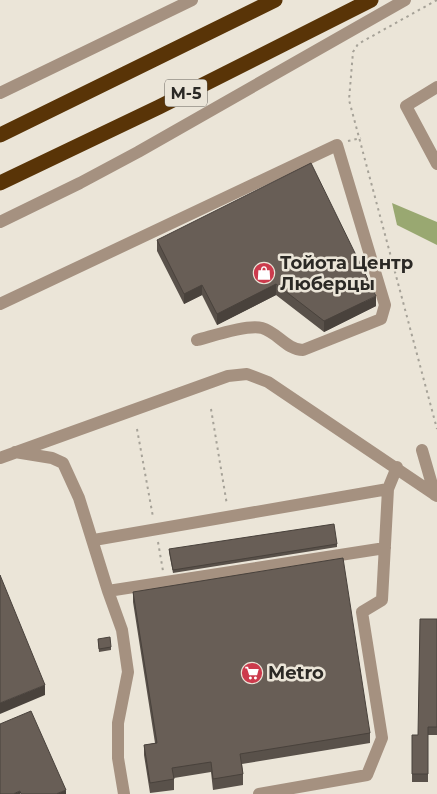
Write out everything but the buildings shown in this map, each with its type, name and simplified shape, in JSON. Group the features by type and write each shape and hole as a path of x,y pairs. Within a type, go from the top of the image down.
{"highway":[{"name":"М-5","path":"0,135 275,0"},
{"name":"М-5","path":"0,183 159,107 371,0"}],"street":[{"path":"0,93 192,0"},
{"path":"0,222 138,152 405,0"},
{"path":"437,87 406,106 437,164"},
{"path":"0,304 337,145 385,305 380,319 303,350 293,348 264,329 254,327 197,340"},
{"path":"0,458 14,451 228,376 248,374 268,382 397,467 436,496"},
{"path":"0,449 52,458 63,463 79,498 122,630 128,672 118,723 118,758 124,794"},
{"path":"422,450 436,496"},
{"path":"259,794 367,775 382,738 362,612 382,600 388,489 397,467"},
{"path":"94,540 388,489"},
{"path":"108,591 385,548"}],"path":[{"path":"437,0 358,44 353,52 350,100 437,429"},
{"path":"211,409 229,518"},
{"path":"137,429 165,582"}],"green space":[{"path":"392,203 437,222 437,245 397,225"}],"place":[{"name":"Тойота Центр Люберцы","path":"264,273"},
{"name":"Metro","path":"252,673"}]}
